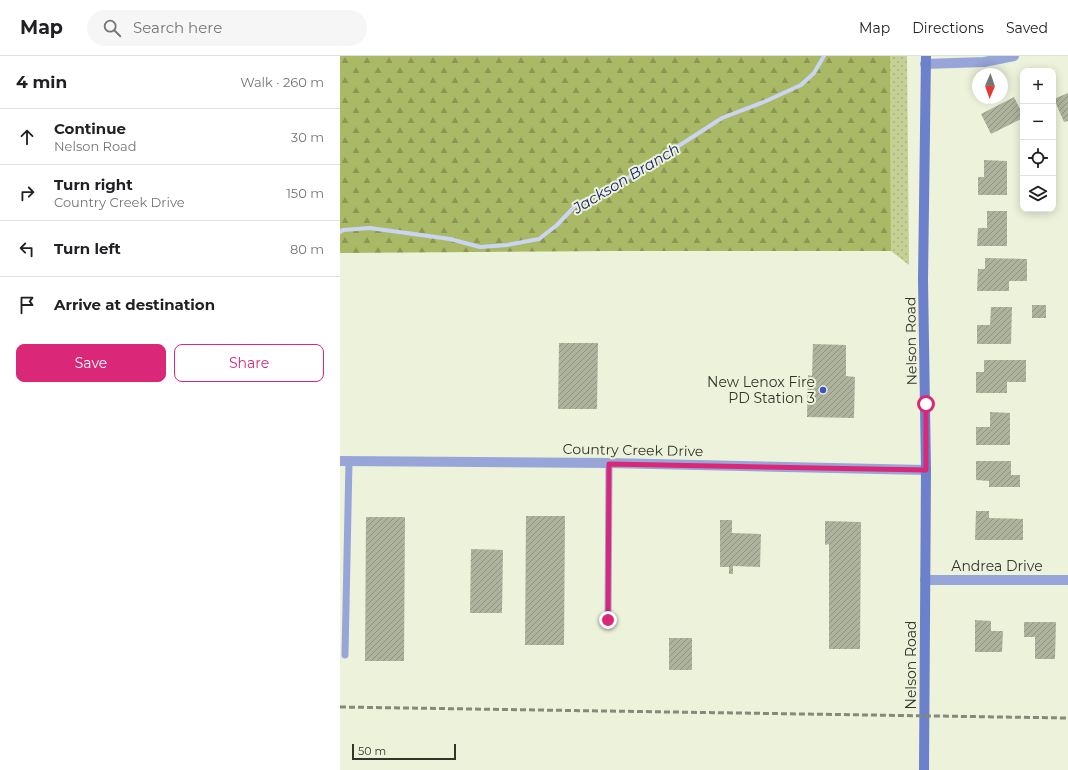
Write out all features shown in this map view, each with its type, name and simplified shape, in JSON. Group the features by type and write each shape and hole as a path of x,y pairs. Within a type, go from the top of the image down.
{"street":[{"path":"925,60 984,62 1014,56"},
{"name":"Nelson Road","path":"924,770 926,470 924,280 925,60"},
{"name":"Country Creek Drive","path":"345,461 926,470"},
{"name":"Andrea Drive","path":"925,580 1068,580"}],"lane":[{"path":"345,461 345,655"},
{"path":"608,620 609,464"}],"green space":[{"path":"340,56 890,56 891,251 340,253"},
{"path":"890,56 907,56 909,265 891,251"}],"building":[{"path":"1068,93 1068,121 1064,122 1056,104 1056,98"},
{"path":"1014,97 1020,109 1020,120 991,134 981,114 1000,104 1008,104 1008,100"},
{"path":"984,160 1007,161 1007,195 978,195 978,177 984,177"},
{"path":"987,211 1007,211 1007,246 977,246 978,228 987,228"},
{"path":"985,258 1027,259 1027,281 1009,281 1009,291 977,291 978,269 985,269"},
{"path":"1032,305 1046,305 1046,318 1032,318"},
{"path":"991,307 1012,307 1011,344 977,344 977,325 990,325"},
{"path":"559,343 598,343 597,409 558,409"},
{"path":"813,344 846,345 846,376 855,377 854,418 807,417 808,375 812,376"},
{"path":"984,360 1026,360 1026,382 1007,382 1007,393 976,393 976,372 984,372"},
{"path":"990,412 1010,413 1010,445 976,445 976,427 990,427"},
{"path":"976,461 1011,461 1011,475 1020,475 1020,487 989,487 989,481 976,480"},
{"path":"976,511 989,511 989,518 1023,519 1023,540 975,540"},
{"path":"526,516 565,516 564,645 525,645"},
{"path":"366,517 405,517 404,661 365,661"},
{"path":"720,520 732,520 732,533 761,534 760,567 733,566 733,574 729,574 729,567 720,567"},
{"path":"825,521 861,522 860,649 829,649 829,544 825,545"},
{"path":"471,549 503,550 502,613 470,613"},
{"path":"975,620 991,621 991,631 1003,631 1002,652 975,652"},
{"path":"1024,622 1056,622 1055,659 1035,659 1035,637 1024,637"},
{"path":"669,638 692,638 692,670 669,670"}],"waterway":[{"name":"Jackson Branch","path":"340,232 343,230 370,228 450,239 480,247 507,245 539,239 557,225 577,204 638,172 722,118 766,101 801,85 814,73 824,56"}],"railway":[{"path":"340,707 1068,718"}],"place":[{"name":"New Lenox Fire PD Station 3","path":"823,390"}],"route":[{"path":"608,620 609,464 926,470 926,404"}]}
